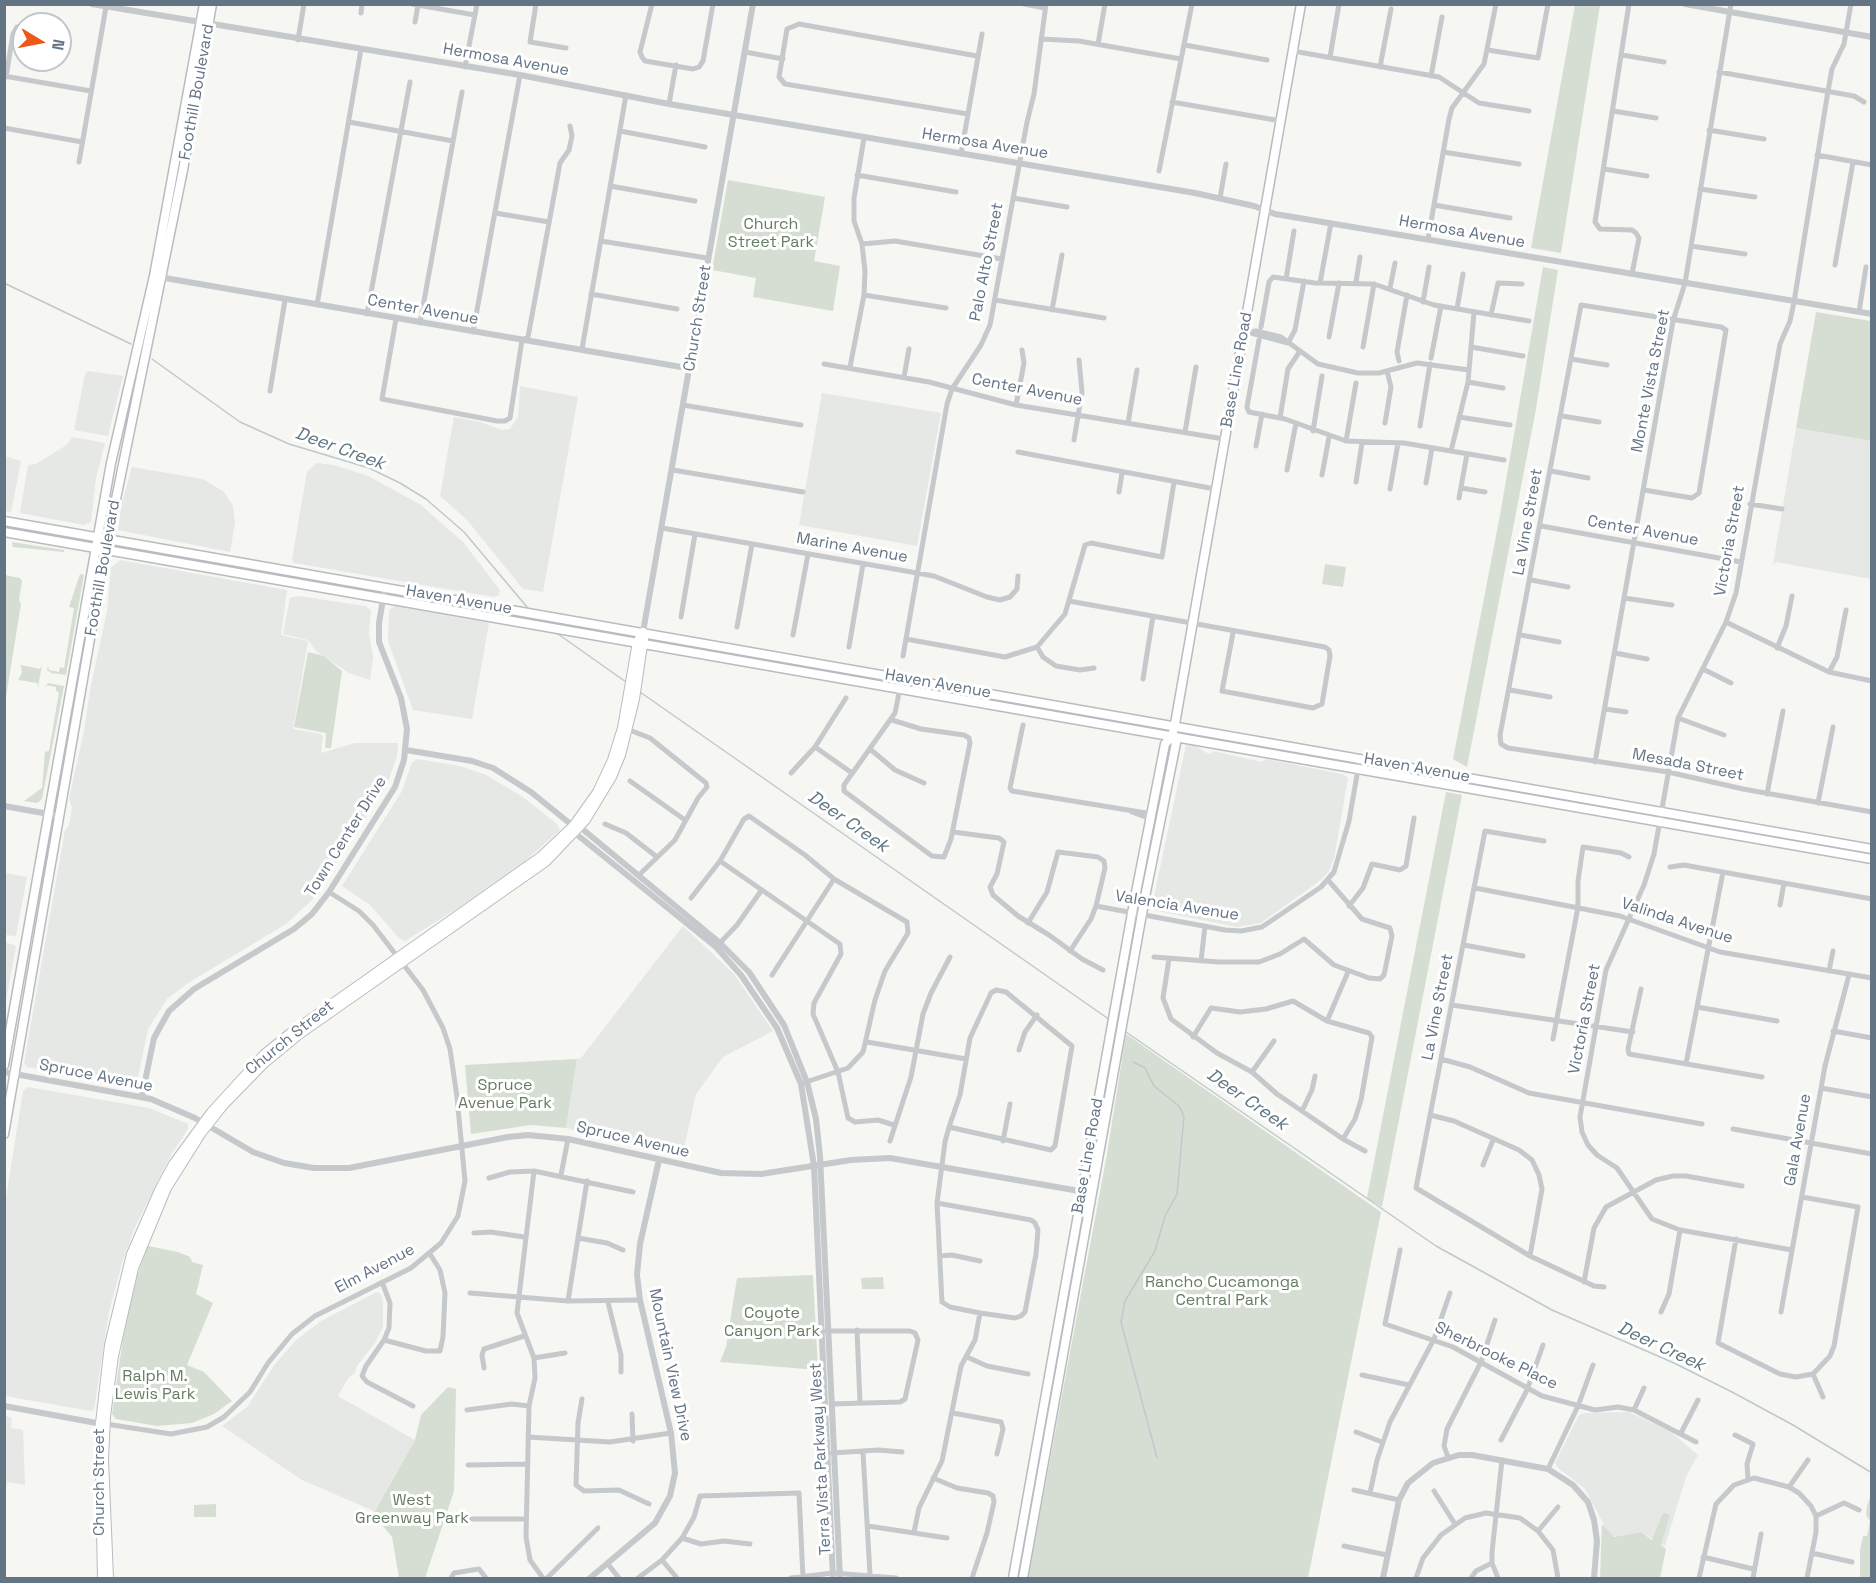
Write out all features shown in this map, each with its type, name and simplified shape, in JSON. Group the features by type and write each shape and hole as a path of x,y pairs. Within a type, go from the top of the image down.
{"main road":[{"name":"Foothill Boulevard","path":"4,1134 106,550 204,24 204,4"},
{"name":"Foothill Boulevard","path":"204,24 212,4"},
{"name":"Base Line Road","path":"1023,1578 1087,1192 1112,1022 1165,744 1172,736 1193,623 1224,439 1246,332 1264,210 1301,4"},
{"name":"Foothill Boulevard","path":"4,1065 113,452 158,277"},
{"name":"Haven Avenue","path":"4,521 1174,724 1872,849"},
{"name":"Haven Avenue","path":"4,532 1872,859"},
{"name":"Church Street","path":"102,1578 103,1424 120,1320 141,1238 167,1188 205,1124 264,1064 400,960 531,873 576,829 612,777 625,729 643,632"},
{"name":"Base Line Road","path":"1013,1578 1176,743 1172,736"},
{"name":"Church Street","path":"103,1424 109,1578"}],"street":[{"name":"Hermosa Avenue","path":"92,4 298,40 520,75 669,104 1220,198 1264,210 1331,223 1872,314"},
{"path":"298,40 304,4"},
{"path":"361,13 362,4"},
{"path":"465,67 477,4"},
{"path":"537,4 530,42 566,48"},
{"path":"652,4 640,52 642,57 645,61 693,69 699,68 703,61 713,4"},
{"name":"Church Street","path":"643,632 688,377 687,368 753,4"},
{"path":"1024,4 1045,6"},
{"path":"1098,44 1105,4"},
{"path":"1159,171 1192,4"},
{"path":"1330,57 1339,4"},
{"path":"1428,238 1452,108 1479,74 1488,50 1496,4"},
{"path":"1488,50 1538,58 1548,4"},
{"path":"1629,4 1596,225 1600,229 1632,230 1636,233 1639,238 1632,274"},
{"path":"1685,4 1872,37"},
{"name":"Monte Vista Street","path":"1594,762 1673,321 1684,283 1691,246 1731,4"},
{"name":"Victoria Street","path":"1792,1250 1680,1230 1652,1219 1617,1168 1597,1155 1588,1145 1581,1125 1582,1103 1606,970 1650,868 1678,718 1726,622 1736,592 1780,344 1790,321 1794,302 1828,91 1846,32 1851,4"},
{"path":"415,22 415,5 475,15"},
{"name":"Palo Alto Street","path":"903,656 932,478 952,389 981,345 990,325 1034,94 1045,6"},
{"path":"79,162 106,7"},
{"path":"1380,67 1391,9"},
{"path":"1431,76 1442,17"},
{"path":"968,114 781,81 779,76 787,29 791,25 799,24 977,56"},
{"path":"961,154 982,34"},
{"path":"12,39 5,76 91,91"},
{"path":"1041,39 1098,44 1182,59"},
{"path":"1185,45 1267,60"},
{"path":"316,305 361,49"},
{"path":"1293,51 1446,79 1479,103 1529,111"},
{"path":"745,52 783,58"},
{"path":"1622,55 1664,62"},
{"path":"669,104 676,65"},
{"path":"1719,72 1854,96 1864,102"},
{"path":"473,332 520,75"},
{"path":"367,314 410,82"},
{"path":"420,323 462,92"},
{"path":"582,349 626,95"},
{"path":"1172,102 1281,121"},
{"path":"1613,111 1656,118"},
{"path":"349,122 453,141"},
{"path":"396,319 382,399 505,421 511,413 522,340 528,337 560,163 569,150 572,136 570,126"},
{"path":"4,128 82,142"},
{"path":"1709,130 1764,140"},
{"path":"620,131 705,147"},
{"path":"850,367 864,295 866,271 862,244 854,221 854,198 864,138"},
{"path":"1443,152 1519,164"},
{"path":"1817,155 1872,165"},
{"path":"1835,265 1853,162"},
{"path":"1220,198 1226,164"},
{"path":"1604,169 1647,176"},
{"path":"857,175 956,192"},
{"path":"610,186 695,201"},
{"path":"1700,189 1755,197"},
{"path":"1013,198 1067,207"},
{"path":"1434,205 1509,218"},
{"path":"495,213 549,222"},
{"path":"1320,283 1331,223"},
{"path":"1286,279 1294,231"},
{"path":"601,241 707,258"},
{"path":"862,244 895,242 1002,259"},
{"path":"1691,246 1745,254"},
{"path":"1052,310 1062,255"},
{"path":"1356,282 1360,257"},
{"path":"1390,288 1395,263"},
{"path":"1423,302 1429,267"},
{"path":"1859,312 1866,267"},
{"path":"1457,309 1463,274"},
{"name":"Center Avenue","path":"158,277 687,368"},
{"path":"1261,327 1269,282 1273,277 1320,283 1374,284 1423,302 1529,321"},
{"path":"1288,343 1295,330 1304,281"},
{"path":"1329,337 1339,283"},
{"path":"1491,315 1498,283 1522,285"},
{"path":"1363,346 1374,284"},
{"path":"591,294 677,309"},
{"path":"864,295 946,308"},
{"path":"1399,361 1397,352 1407,295"},
{"path":"270,391 285,300"},
{"path":"995,300 1104,318"},
{"path":"1419,426 1440,306"},
{"name":"La Vine Street","path":"1501,744 1500,735 1521,635 1581,306 1673,321"},
{"path":"1451,451 1468,382 1474,312"},
{"path":"1644,490 1697,497 1727,336 1726,330 1721,327 1673,321"},
{"path":"1246,332 1288,343"},
{"path":"1246,332 1274,335 1326,367 1365,374 1431,361 1469,370"},
{"path":"1259,340 1247,407 1249,412 1280,418 1329,437 1346,441 1398,443 1504,460"},
{"path":"1471,347 1523,356"},
{"path":"904,377 909,349"},
{"path":"1016,405 1024,363 1022,350"},
{"path":"1280,418 1288,369 1300,351"},
{"path":"1571,359 1607,365"},
{"path":"1074,440 1082,392 1079,360"},
{"name":"Center Avenue","path":"825,364 904,377 1016,405 1224,439"},
{"path":"1185,432 1196,367"},
{"path":"1128,423 1137,370"},
{"path":"1385,423 1391,387 1388,371"},
{"path":"1313,431 1322,376"},
{"path":"1468,382 1503,388"},
{"path":"1346,441 1356,383"},
{"path":"683,405 801,425"},
{"path":"1256,446 1262,414"},
{"path":"1562,416 1599,422"},
{"path":"1459,417 1510,425"},
{"path":"1287,470 1296,423"},
{"path":"1322,475 1329,437"},
{"path":"1356,482 1362,443"},
{"path":"1390,489 1398,443"},
{"path":"1426,483 1432,448"},
{"path":"1018,452 1215,489"},
{"path":"1459,498 1467,454"},
{"path":"672,470 803,492"},
{"path":"1551,471 1588,478"},
{"path":"1119,492 1122,473"},
{"path":"906,639 1005,657 1037,647 1062,620 1085,545 1091,543 1162,557 1174,482"},
{"path":"1461,488 1485,492"},
{"path":"1750,504 1782,509"},
{"name":"Center Avenue","path":"1541,526 1741,562"},
{"name":"Marine Avenue","path":"662,528 949,579 987,597 1000,600 1011,597 1017,589 1018,576"},
{"path":"681,617 695,534"},
{"path":"737,627 752,544"},
{"path":"793,635 808,554"},
{"path":"849,647 863,564"},
{"path":"1531,580 1568,587"},
{"name":"Town Center Drive","path":"142,1096 154,1038 174,1005 194,989 294,929 312,914 329,892 395,787 406,750 404,709 379,642 385,587"},
{"path":"1777,648 1786,626 1792,596"},
{"path":"1624,598 1672,605"},
{"path":"1069,601 1329,650 1322,704 1319,708 1222,691 1233,633"},
{"path":"1829,672 1837,657 1846,610"},
{"path":"1143,679 1153,616"},
{"path":"1726,622 1829,672 1872,681"},
{"path":"1521,635 1559,642"},
{"path":"1037,647 1043,657 1056,666 1080,670 1094,668"},
{"path":"1615,653 1647,659"},
{"path":"1703,669 1731,683"},
{"path":"892,720 921,729 964,735 969,738 970,743 953,832 944,857 938,858 844,791 844,785 852,772 892,720 902,678"},
{"path":"1510,690 1550,697"},
{"path":"791,773 814,747 846,698"},
{"path":"1605,709 1626,712"},
{"path":"1767,794 1783,711"},
{"path":"1678,718 1724,735"},
{"path":"1023,724 1010,788 1012,791 1151,817"},
{"path":"1818,803 1833,727"},
{"path":"625,729 650,738 706,783 707,787 675,840 639,875"},
{"name":"Mesada Street","path":"1501,744 1508,748 1668,772 1767,794 1871,812"},
{"path":"814,747 852,772"},
{"path":"870,749 896,770 924,783"},
{"name":"Terra Vista Parkway West","path":"406,750 472,761 493,768 531,792 718,945"},
{"name":"Valencia Avenue","path":"1096,906 1240,931 1262,927 1295,906 1328,880 1342,851 1360,758"},
{"path":"630,782 685,820"},
{"path":"1871,812 1872,805"},
{"path":"4,806 60,816"},
{"path":"691,898 720,861 744,819 749,816 805,855 834,879 880,904 906,922 909,927 908,933 882,981 875,1000 867,1042 857,1061 838,1072 804,1083"},
{"path":"1349,906 1363,888 1372,864 1401,870 1406,866 1414,818"},
{"path":"605,824 626,833 657,857"},
{"name":"Terra Vista Parkway West","path":"576,829 639,875 718,945 765,1006 804,1083 816,1119 825,1332 827,1453 836,1576"},
{"name":"La Vine Street","path":"1530,1256 1416,1188 1485,831 1544,841"},
{"path":"953,832 999,838 1004,842 998,874 990,891 1028,923 1102,970"},
{"path":"1553,1039 1559,1019 1578,907 1578,881 1583,847 1621,853 1629,857"},
{"path":"1028,923 1047,892 1058,852 1098,857 1104,861 1096,906 1091,920 1070,951"},
{"path":"720,861 840,944 842,949 812,1009 838,1072 851,1122 878,1120 894,1125"},
{"path":"1670,867 1684,865 1872,899"},
{"path":"1686,1064 1710,949 1723,872"},
{"path":"772,975 834,879"},
{"path":"1154,957 1259,962 1280,954 1304,939 1334,965 1348,972 1380,979 1384,975 1392,936 1390,928 1362,919 1328,880"},
{"path":"1780,905 1784,883"},
{"name":"Valinda Avenue","path":"1475,888 1629,918 1710,949 1872,978"},
{"path":"718,945 761,891"},
{"name":"Elm Avenue","path":"4,1406 171,1434 207,1427 224,1417 243,1401 268,1363 292,1334 315,1316 411,1269 430,1254 451,1229 463,1198 462,1145 450,1049 443,1028 423,990 366,918 329,892"},
{"path":"1201,961 1204,926"},
{"path":"1464,945 1523,956"},
{"path":"1829,971 1833,951"},
{"path":"890,1141 908,1089 923,1014 930,993 950,957"},
{"path":"1169,959 1163,998 1171,1020 1192,1037 1252,1072 1343,1139 1365,1151"},
{"path":"1327,1021 1348,972"},
{"name":"Gala Avenue","path":"1781,1312 1821,1088 1833,1031 1849,975"},
{"path":"1641,989 1629,1054 1762,1077"},
{"path":"937,1203 1030,1220 1035,1223 1038,1230 1036,1254 1029,1293 1021,1316 980,1313 950,1307 942,1302 937,1203 941,1166 949,1127 959,1099 966,1059 977,1018 987,998 996,990 1006,992 1037,1015 1072,1046 1052,1150 1003,1141 949,1127"},
{"path":"1192,1037 1211,1008 1240,1012 1266,1009 1293,1001 1327,1021 1369,1033 1372,1037 1361,1100 1355,1119 1343,1139"},
{"path":"1452,1005 1530,1018 1559,1019 1633,1032"},
{"path":"1697,1007 1777,1021"},
{"path":"1019,1050 1025,1032 1037,1015"},
{"path":"1833,1031 1872,1038"},
{"path":"1252,1072 1274,1041"},
{"path":"867,1042 966,1059"},
{"path":"1441,1059 1470,1067 1529,1093 1702,1124"},
{"name":"Spruce Avenue","path":"4,1072 142,1096 172,1106 253,1152 284,1163 314,1168 349,1168 462,1145 520,1136 568,1139 659,1160 735,1174 761,1174 877,1158 941,1166 1087,1192"},
{"path":"1302,1111 1312,1090 1315,1076"},
{"path":"1821,1088 1872,1096"},
{"path":"1003,1141 1010,1104"},
{"path":"1430,1116 1454,1121 1519,1150 1532,1160 1542,1189 1530,1256 1584,1282 1604,1287"},
{"path":"1734,1129 1872,1154"},
{"path":"561,1175 568,1139"},
{"path":"1483,1165 1493,1140"},
{"name":"Mountain View Drive","path":"590,1578 646,1533 664,1510 675,1473 671,1433 640,1300 638,1275 640,1244 659,1160"},
{"path":"534,1171 517,1298 517,1313 534,1358 535,1378 529,1406 528,1437 526,1537 530,1560 545,1578 598,1528"},
{"path":"489,1178 510,1172 534,1171 633,1192"},
{"path":"1584,1282 1594,1228 1606,1207 1656,1180 1680,1176 1742,1186"},
{"path":"568,1301 587,1181"},
{"path":"1736,1239 1718,1343 1780,1374 1796,1377 1813,1374 1830,1356 1834,1346 1858,1207 1802,1197"},
{"path":"1661,1312 1669,1294 1680,1230"},
{"path":"474,1233 491,1232 524,1237"},
{"path":"578,1238 607,1243 622,1250"},
{"name":"Sherbrooke Place","path":"1400,1250 1385,1324 1434,1339 1481,1362 1527,1390 1595,1410 1618,1407 1634,1410 1696,1442"},
{"path":"384,1340 426,1351 440,1351 445,1293 440,1270 430,1254"},
{"path":"940,1256 980,1261"},
{"path":"382,1282 388,1295 391,1315 384,1340 363,1371 363,1376 367,1382 413,1406"},
{"path":"470,1293 568,1301 640,1300"},
{"path":"1370,1493 1382,1442 1434,1339 1450,1293"},
{"path":"608,1302 621,1355 621,1372"},
{"path":"914,1532 919,1508 942,1461 961,1366 975,1340 980,1313"},
{"path":"1448,1457 1444,1446 1447,1429 1481,1362 1495,1320"},
{"path":"857,1330 860,1403"},
{"path":"825,1332 904,1330 915,1333 918,1340 905,1399 900,1402 831,1404"},
{"name":"Terra Vista Parkway West","path":"825,1332 835,1453 836,1576"},
{"path":"484,1368 482,1355 484,1349 524,1336"},
{"path":"1501,1440 1527,1390 1543,1345"},
{"path":"534,1358 566,1353"},
{"path":"967,1356 987,1366 1028,1374"},
{"path":"1548,1469 1578,1406 1593,1365"},
{"path":"1813,1374 1823,1397"},
{"path":"1362,1375 1409,1385"},
{"path":"1634,1410 1644,1388"},
{"path":"582,1399 577,1442 576,1482 580,1489 619,1490 649,1504"},
{"path":"1681,1433 1698,1400"},
{"path":"467,1410 512,1404 529,1406"},
{"path":"953,1413 1001,1422 1004,1429 998,1454"},
{"path":"632,1414 633,1441"},
{"path":"1356,1432 1382,1442"},
{"path":"528,1437 577,1442 633,1441 671,1433"},
{"path":"1735,1435 1752,1444 1747,1464 1748,1479"},
{"path":"863,1452 870,1575"},
{"path":"827,1453 902,1452"},
{"path":"1383,1578 1399,1500 1408,1483 1419,1472 1448,1457 1472,1455 1548,1469 1573,1485 1592,1511 1597,1541 1594,1578"},
{"path":"1498,1578 1492,1563 1502,1460"},
{"path":"1789,1487 1808,1460"},
{"path":"468,1465 528,1464"},
{"path":"933,1478 957,1488 993,1496 994,1502 987,1533 972,1578"},
{"path":"1699,1578 1716,1504 1725,1492 1748,1479 1770,1480 1789,1487 1805,1499 1816,1516 1807,1578"},
{"path":"1354,1490 1399,1500"},
{"path":"1434,1491 1455,1524"},
{"path":"638,1578 662,1560 682,1538 694,1517 700,1496 799,1492 803,1577"},
{"path":"1816,1516 1844,1503 1859,1510"},
{"path":"1538,1531 1558,1507"},
{"path":"1416,1578 1429,1549 1455,1524 1475,1515 1496,1513 1520,1518 1538,1531 1553,1550 1558,1578"},
{"path":"459,1519 526,1520"},
{"path":"868,1526 947,1538"},
{"path":"1753,1578 1761,1534"},
{"path":"682,1538 701,1544 724,1541 750,1544"},
{"path":"1344,1546 1387,1555"},
{"path":"1812,1553 1852,1562"},
{"path":"1703,1557 1753,1569"},
{"path":"662,1560 677,1578"},
{"path":"607,1563 619,1578"},
{"path":"1471,1578 1476,1571 1492,1563"},
{"path":"451,1577 481,1570 486,1578"},
{"path":"791,1578 870,1575 896,1578"}],"shaded area":[{"path":"88,371 123,376 108,436 74,430 85,374"},
{"path":"520,386 578,397 543,592 523,589 467,520 440,496 454,417 480,422 502,430 510,429 518,417"},
{"path":"822,393 941,413 917,546 799,525"},
{"path":"1796,428 1871,441 1871,579 1776,562 1773,565"},
{"path":"73,437 105,443 96,478 91,522 84,525 20,513 28,465 36,464 65,446"},
{"path":"4,456 21,461 11,512 5,511"},
{"path":"316,463 333,465 366,475 421,505 463,542 500,590 499,595 494,597 294,563 292,559 307,472"},
{"path":"132,467 203,479 224,492 233,506 235,522 230,552 118,530 122,502"},
{"path":"120,560 287,590 281,635 308,641 293,729 321,734 323,737 321,753 355,743 398,743 397,756 388,782 315,897 286,924 188,983 167,999 148,1029 137,1082 131,1086 27,1067 24,1063 65,830 69,826 72,808 69,799 107,611 111,568"},
{"path":"298,596 365,606 371,610 369,633 373,657 370,680 349,673 316,651 308,640 283,634 290,598"},
{"path":"395,606 489,623 472,719 413,710 388,641 389,610"},
{"path":"1186,745 1195,746 1207,753 1212,754 1213,751 1262,762 1266,759 1342,774 1348,778 1334,859 1329,871 1321,880 1261,923 1237,927 1157,911 1152,906"},
{"path":"418,759 460,766 486,775 523,797 557,824 560,830 524,862 458,908 405,941 399,938 370,905 342,886 402,791 412,762"},
{"path":"5,873 27,877 16,936 5,935"},
{"path":"683,926 734,974 773,1031 723,1057 696,1094 682,1157 566,1128 577,1059 581,1058"},
{"path":"5,942 16,946 5,1005"},
{"path":"28,1087 149,1108 188,1124 188,1129 171,1155 135,1227 122,1263 109,1312 94,1409 91,1411 5,1396 5,1204 23,1091"},
{"path":"377,1292 381,1294 383,1302 383,1327 375,1343 357,1366 354,1374 349,1377 338,1396 415,1440 374,1511 302,1480 222,1426 247,1407 275,1364 296,1340 321,1321"},
{"path":"1629,1412 1671,1432 1698,1455 1686,1477 1665,1546 1641,1532 1617,1537 1609,1534 1585,1489 1558,1468 1555,1463 1579,1415"},
{"path":"5,1416 12,1418 11,1428 23,1430 25,1485 7,1482 5,1497"}],"green space":[{"path":"1575,5 1600,5 1561,253 1531,248"},
{"name":"Church Street Park","path":"728,180 825,197 814,261 840,266 833,311 753,297 756,278 712,270"},
{"path":"1543,267 1558,270 1536,409 1467,767 1453,759 1500,515"},
{"path":"1816,312 1871,321 1871,441 1796,428"},
{"path":"12,542 64,550 64,552 13,547"},
{"path":"1325,564 1346,567 1343,587 1322,584"},
{"path":"80,574 84,575 66,675 51,673 47,670 48,666 49,670 59,672 60,667 64,668 74,608 69,607"},
{"path":"5,575 20,578 22,581 19,600 21,604 5,703"},
{"path":"308,652 324,656 342,671 331,748 325,748 326,733 294,727"},
{"path":"20,662 21,665 40,669 42,665 38,687 37,683 19,680 17,683 22,672"},
{"path":"48,683 64,686 42,799 37,803 24,801 42,788 45,752 49,751 59,692 56,691 56,687 46,685"},
{"path":"1446,792 1462,795 1382,1207 1367,1198"},
{"name":"Rancho Cucamonga Central Park","path":"1126,1034 1381,1212 1308,1578 1028,1578 1107,1154"},
{"name":"Spruce Avenue Park","path":"577,1059 566,1128 531,1125 471,1134 465,1065"},
{"name":"Ralph M. Lewis Park","path":"148,1246 178,1252 190,1257 192,1262 203,1265 196,1294 213,1303 187,1365 204,1372 232,1401 214,1414 192,1423 157,1426 116,1419 112,1414 125,1325 134,1284"},
{"name":"Coyote Canyon Park","path":"813,1275 818,1370 720,1362 726,1347 737,1278"},
{"path":"883,1277 884,1289 862,1289 861,1278"},
{"name":"West Greenway Park","path":"448,1387 456,1389 454,1491 425,1578 399,1578 392,1537 373,1514 415,1440 421,1415"},
{"path":"1871,1494 1870,1578 1860,1578 1860,1550 1863,1536 1867,1536 1870,1521 1866,1515"},
{"path":"216,1504 216,1517 194,1517 194,1505"},
{"path":"1663,1513 1670,1515 1661,1545 1666,1549 1660,1578 1600,1578 1602,1524 1614,1537 1641,1532 1652,1540"}],"waterway":[{"name":"Deer Creek","path":"4,283 131,344"},
{"name":"Deer Creek","path":"152,359 240,422 289,444 369,468 426,499 464,532 527,607"},
{"name":"Deer Creek","path":"558,634 626,682"},
{"name":"Deer Creek","path":"640,692 1110,1020"},
{"name":"Deer Creek","path":"1126,1032 1436,1246 1552,1310 1674,1363 1732,1392 1793,1425 1872,1473"},
{"path":"1133,1062 1145,1068 1154,1086 1179,1106 1184,1116 1177,1194 1165,1216 1155,1251 1125,1301 1121,1322 1157,1458"}]}
